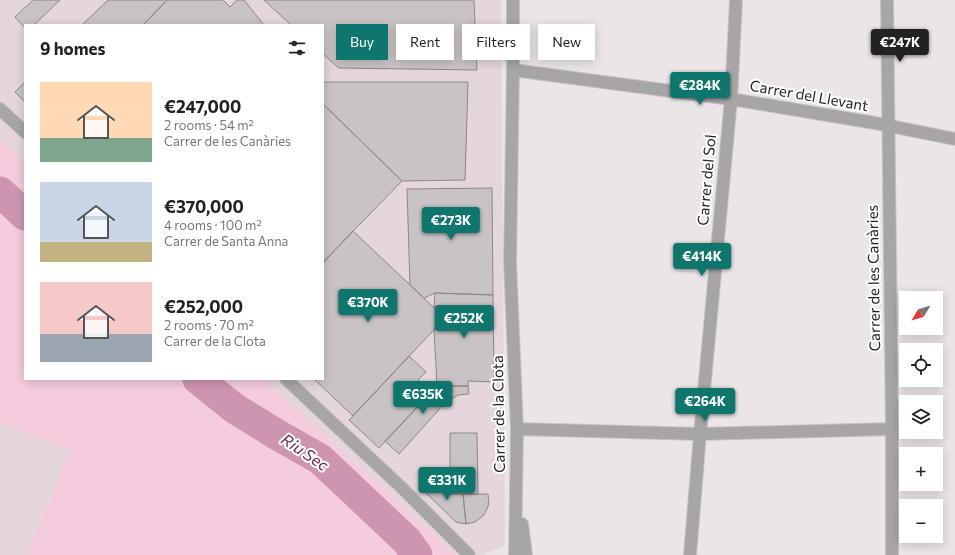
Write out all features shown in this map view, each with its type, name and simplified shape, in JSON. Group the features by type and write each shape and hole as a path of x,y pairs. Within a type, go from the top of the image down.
{"street":[{"name":"Carrer de la Clota","path":"513,0 510,262 518,429 517,554"},
{"name":"Carrer del Sol","path":"690,555 731,99 736,0"},
{"name":"Carrer de les Canàries","path":"887,0 892,555"},
{"name":"Carrer del Llevant","path":"513,70 731,99 955,139"},
{"path":"0,109 24,131"},
{"path":"287,380 402,488 469,555"},
{"path":"518,429 700,434 892,429"}],"shaded area":[{"path":"0,0 501,0 501,24 462,24 462,60 501,60 505,545 482,555 456,555 264,380 324,380 324,24 24,24 24,161 0,138"},
{"path":"0,138 24,161 24,380 264,380 456,555 31,555 27,553 70,450 0,423"},
{"path":"0,423 70,449 27,553 31,555 0,555"}],"building":[{"path":"33,0 60,0 35,24 24,24 24,27 15,17"},
{"path":"108,0 167,0 144,24 83,24"},
{"path":"167,0 223,0 230,7 237,0 244,0 263,24 144,24"},
{"path":"264,0 474,0 475,24 462,24 462,60 477,60 477,70 339,68 324,55 324,24 290,24"},
{"path":"324,82 468,82 465,180 402,181 324,105"},
{"path":"24,83 24,101 15,92"},
{"path":"324,105 402,181 324,261"},
{"path":"492,188 493,295 435,293 424,298 410,285 407,189"},
{"path":"353,231 445,318 353,416 315,380 324,380 324,262"},
{"path":"435,293 493,295 494,382 468,381 468,386 437,386 434,329 445,318 434,308"},
{"path":"409,356 426,372 418,380 431,393 379,448 349,420"},
{"path":"437,386 468,386 469,394 458,395 444,404 399,454 385,441"},
{"path":"450,433 477,433 478,494 450,494"},
{"path":"426,481 438,481 449,489 450,494 463,494 466,524 456,522 426,493"},
{"path":"463,494 488,494 489,504 484,515 475,522 466,524"}],"waterway":[{"name":"Riu Sec","path":"0,192 24,214"},
{"name":"Riu Sec","path":"199,380 234,408 320,459 407,541 417,555"}]}
